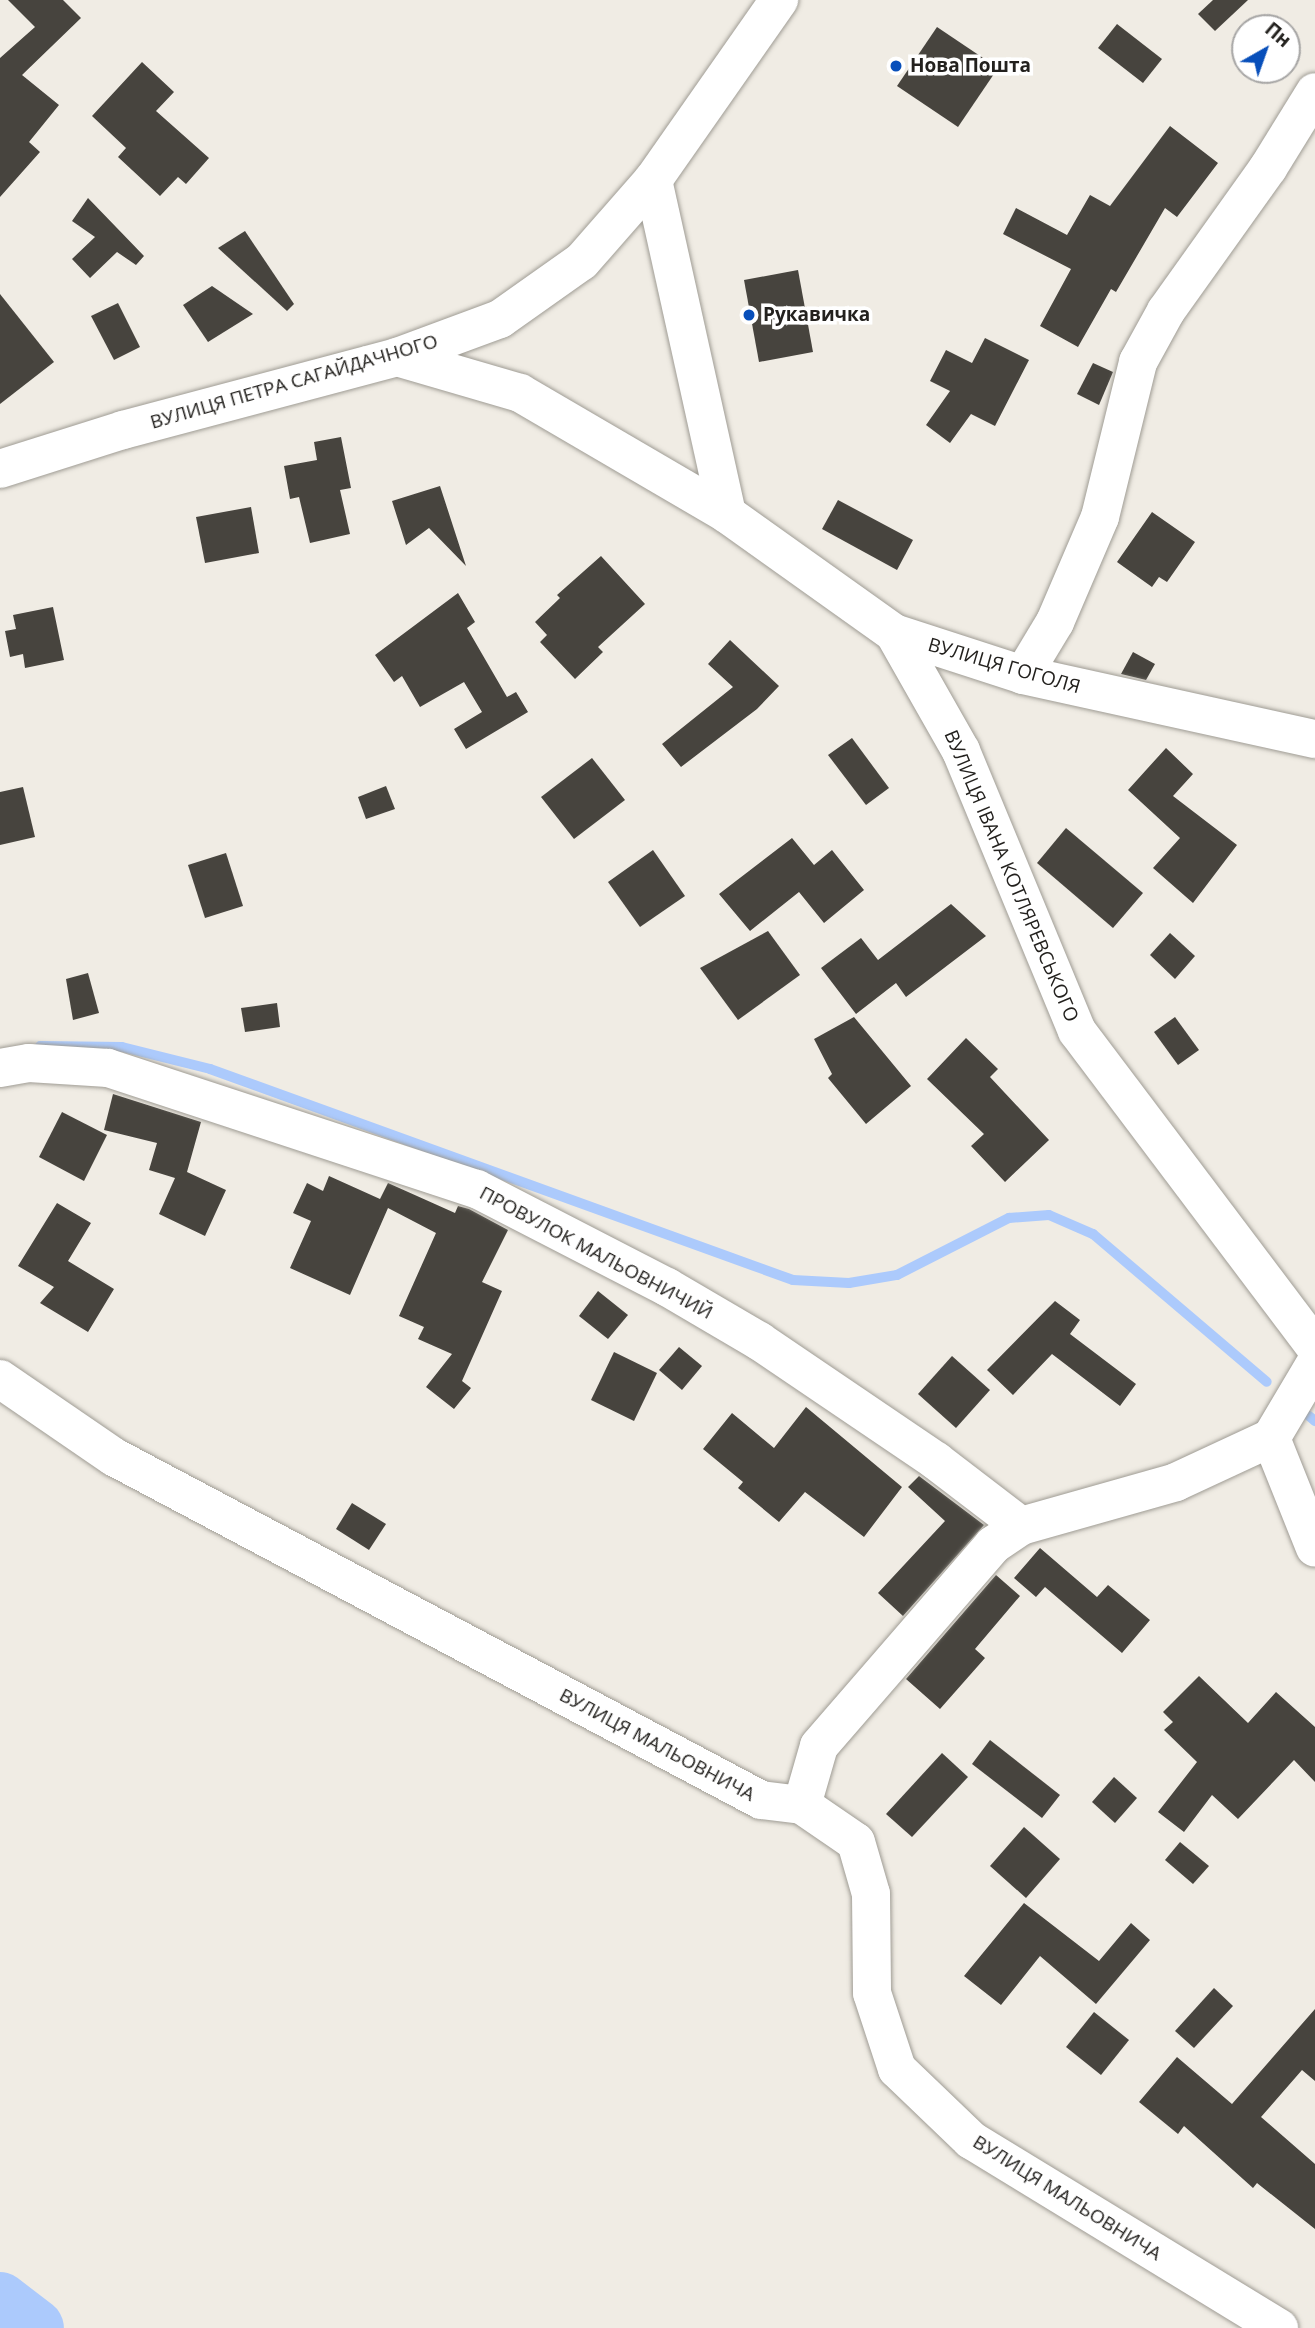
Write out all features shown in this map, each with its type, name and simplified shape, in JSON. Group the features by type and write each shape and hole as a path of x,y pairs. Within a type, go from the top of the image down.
{"street":[{"name":"ВУЛИЦЯ ПЕТРА САГАЙДАЧНОГО","path":"0,469 123,430 397,357 500,319 582,261 653,180 779,0"},
{"path":"1023,675 1055,622 1100,517 1138,362 1166,311 1268,168 1315,92"},
{"path":"653,180 727,514"},
{"name":"ВУЛИЦЯ ГОГОЛЯ","path":"397,357 520,393 727,514 894,633 1023,675 1315,739"},
{"name":"ВУЛИЦЯ ІВАНА КОТЛЯРЕВСЬКОГО","path":"894,633 961,751 1077,1031 1315,1347"},
{"name":"ПРОВУЛОК МАЛЬОВНИЧИЙ","path":"0,1068 29,1063 108,1068 477,1189 655,1280 759,1341 936,1461 1021,1526"},
{"path":"802,1805 811,1764 837,1723 993,1545 1021,1526 1176,1482 1270,1438 1315,1364"},
{"name":"ВУЛИЦЯ МАЛЬОВНИЧА","path":"0,1379 114,1457 761,1800 802,1805 856,1842 871,1894 872,1993 897,2068 971,2140 1279,2328"},
{"path":"1270,1438 1315,1548"}],"building":[{"path":"8,0 63,0 81,18 22,75 59,105 29,142 40,152 0,197 0,58 35,27"},
{"path":"1213,0 1248,0 1215,31 1198,14"},
{"path":"1117,24 1162,59 1143,83 1098,48"},
{"path":"937,27 998,68 958,127 897,86"},
{"path":"142,62 174,92 156,111 209,158 186,184 178,177 160,196 118,157 126,148 92,116"},
{"path":"1170,126 1218,163 1177,217 1165,208 1116,292 1111,289 1078,347 1040,326 1071,269 1003,234 1016,208 1067,235 1090,195 1110,206"},
{"path":"88,198 144,256 136,265 117,252 90,278 72,259 95,237 72,221"},
{"path":"245,231 294,304 287,311 218,248"},
{"path":"798,270 813,352 759,362 744,280"},
{"path":"212,286 253,314 208,342 183,305"},
{"path":"0,294 54,362 0,404"},
{"path":"118,303 140,347 114,360 91,316"},
{"path":"985,338 1029,360 995,426 971,414 950,443 926,425 950,391 930,381 946,350 972,363"},
{"path":"1093,363 1113,372 1099,405 1077,394"},
{"path":"341,437 351,488 340,490 350,534 310,543 299,497 290,499 284,466 317,460 314,442"},
{"path":"440,486 466,566 429,528 406,545 392,501"},
{"path":"838,500 913,540 897,570 822,529"},
{"path":"251,507 259,553 205,563 196,517"},
{"path":"1152,512 1195,542 1167,582 1159,577 1152,587 1117,562"},
{"path":"601,556 645,604 598,647 603,652 575,679 540,642 547,635 535,622 560,598 557,595"},
{"path":"458,593 475,622 467,628 507,697 516,692 528,712 466,749 454,729 482,712 464,682 420,707 402,676 394,682 375,655"},
{"path":"53,607 64,660 25,668 23,654 10,657 5,631 16,629 13,615"},
{"path":"730,640 779,686 757,709 681,767 662,744 733,687 708,664"},
{"path":"1133,652 1155,664 1146,680 1121,674"},
{"path":"852,738 889,788 866,805 828,755"},
{"path":"1166,748 1193,774 1173,796 1237,845 1193,903 1153,868 1180,838 1128,790"},
{"path":"592,758 625,800 574,839 541,797"},
{"path":"386,786 395,809 366,819 358,797"},
{"path":"23,787 35,837 0,845 0,792"},
{"path":"1066,828 1143,893 1113,928 1037,863"},
{"path":"792,838 814,865 832,850 864,890 824,923 799,892 750,931 719,894"},
{"path":"653,850 685,896 640,927 608,882"},
{"path":"226,853 243,906 205,918 188,865"},
{"path":"951,904 986,936 906,997 896,983 856,1014 821,968 861,938 878,960"},
{"path":"768,931 800,975 738,1020 700,968"},
{"path":"1170,933 1195,956 1175,979 1150,955"},
{"path":"88,973 99,1013 73,1020 66,979"},
{"path":"277,1003 280,1027 245,1032 241,1008"},
{"path":"854,1017 911,1086 866,1124 828,1078 832,1074 814,1039"},
{"path":"1175,1017 1199,1050 1178,1065 1154,1032"},
{"path":"966,1038 998,1069 990,1077 1049,1140 1005,1182 971,1146 984,1134 927,1079"},
{"path":"113,1094 201,1122 187,1172 226,1190 205,1236 159,1214 175,1178 149,1170 157,1143 104,1130"},
{"path":"62,1112 107,1135 84,1181 39,1157"},
{"path":"329,1176 380,1199 388,1183 455,1213 458,1206 469,1209 508,1230 482,1282 502,1291 462,1381 471,1388 454,1409 426,1387 452,1354 418,1339 424,1327 399,1316 436,1233 388,1208 350,1295 290,1268 311,1221 293,1213 307,1183 323,1191"},
{"path":"57,1203 91,1223 68,1261 114,1289 88,1332 40,1303 54,1287 18,1266"},
{"path":"598,1291 628,1315 608,1339 579,1316"},
{"path":"1055,1301 1080,1320 1070,1334 1136,1384 1120,1406 1052,1354 1013,1395 987,1370"},
{"path":"679,1347 702,1366 682,1390 659,1370"},
{"path":"614,1352 657,1373 634,1421 591,1400"},
{"path":"952,1356 990,1390 956,1428 918,1394"},
{"path":"806,1407 902,1487 864,1537 805,1492 779,1522 738,1488 743,1482 703,1449 732,1413 774,1448"},
{"path":"919,1476 984,1525 903,1616 878,1593 945,1521 908,1487"},
{"path":"352,1503 386,1524 369,1550 336,1529"},
{"path":"1040,1548 1097,1597 1108,1585 1150,1620 1122,1653 1045,1587 1036,1597 1014,1578"},
{"path":"996,1575 1020,1596 975,1649 985,1658 940,1709 906,1679"},
{"path":"1199,1676 1248,1723 1276,1692 1315,1727 1315,1782 1294,1760 1238,1819 1212,1795 1184,1832 1158,1812 1197,1762 1164,1730 1173,1722 1163,1712"},
{"path":"990,1740 1060,1795 1042,1818 972,1764"},
{"path":"942,1753 968,1777 912,1837 886,1814"},
{"path":"1114,1777 1137,1798 1115,1823 1092,1802"},
{"path":"1024,1827 1060,1859 1026,1898 990,1866"},
{"path":"1180,1842 1209,1866 1193,1884 1165,1860"},
{"path":"1024,1903 1099,1961 1131,1923 1150,1940 1096,2004 1040,1956 1001,2005 964,1976"},
{"path":"1214,1988 1233,2006 1194,2048 1175,2031"},
{"path":"1315,2009 1315,2081 1302,2070 1261,2117 1315,2164 1315,2229 1257,2183 1253,2188 1184,2126 1178,2134 1139,2102 1177,2057 1232,2104"},
{"path":"1094,2012 1129,2040 1101,2075 1066,2047"}],"waterway":[{"path":"40,1046 122,1047 210,1069 793,1280 849,1283 897,1275 1009,1218 1049,1215 1093,1234 1267,1382"},
{"path":"1309,1416 1315,1421"},
{"path":"0,2301 35,2328"}],"place":[{"name":"Нова Пошта","path":"896,66"},
{"name":"Рукавичка","path":"749,315"}]}
